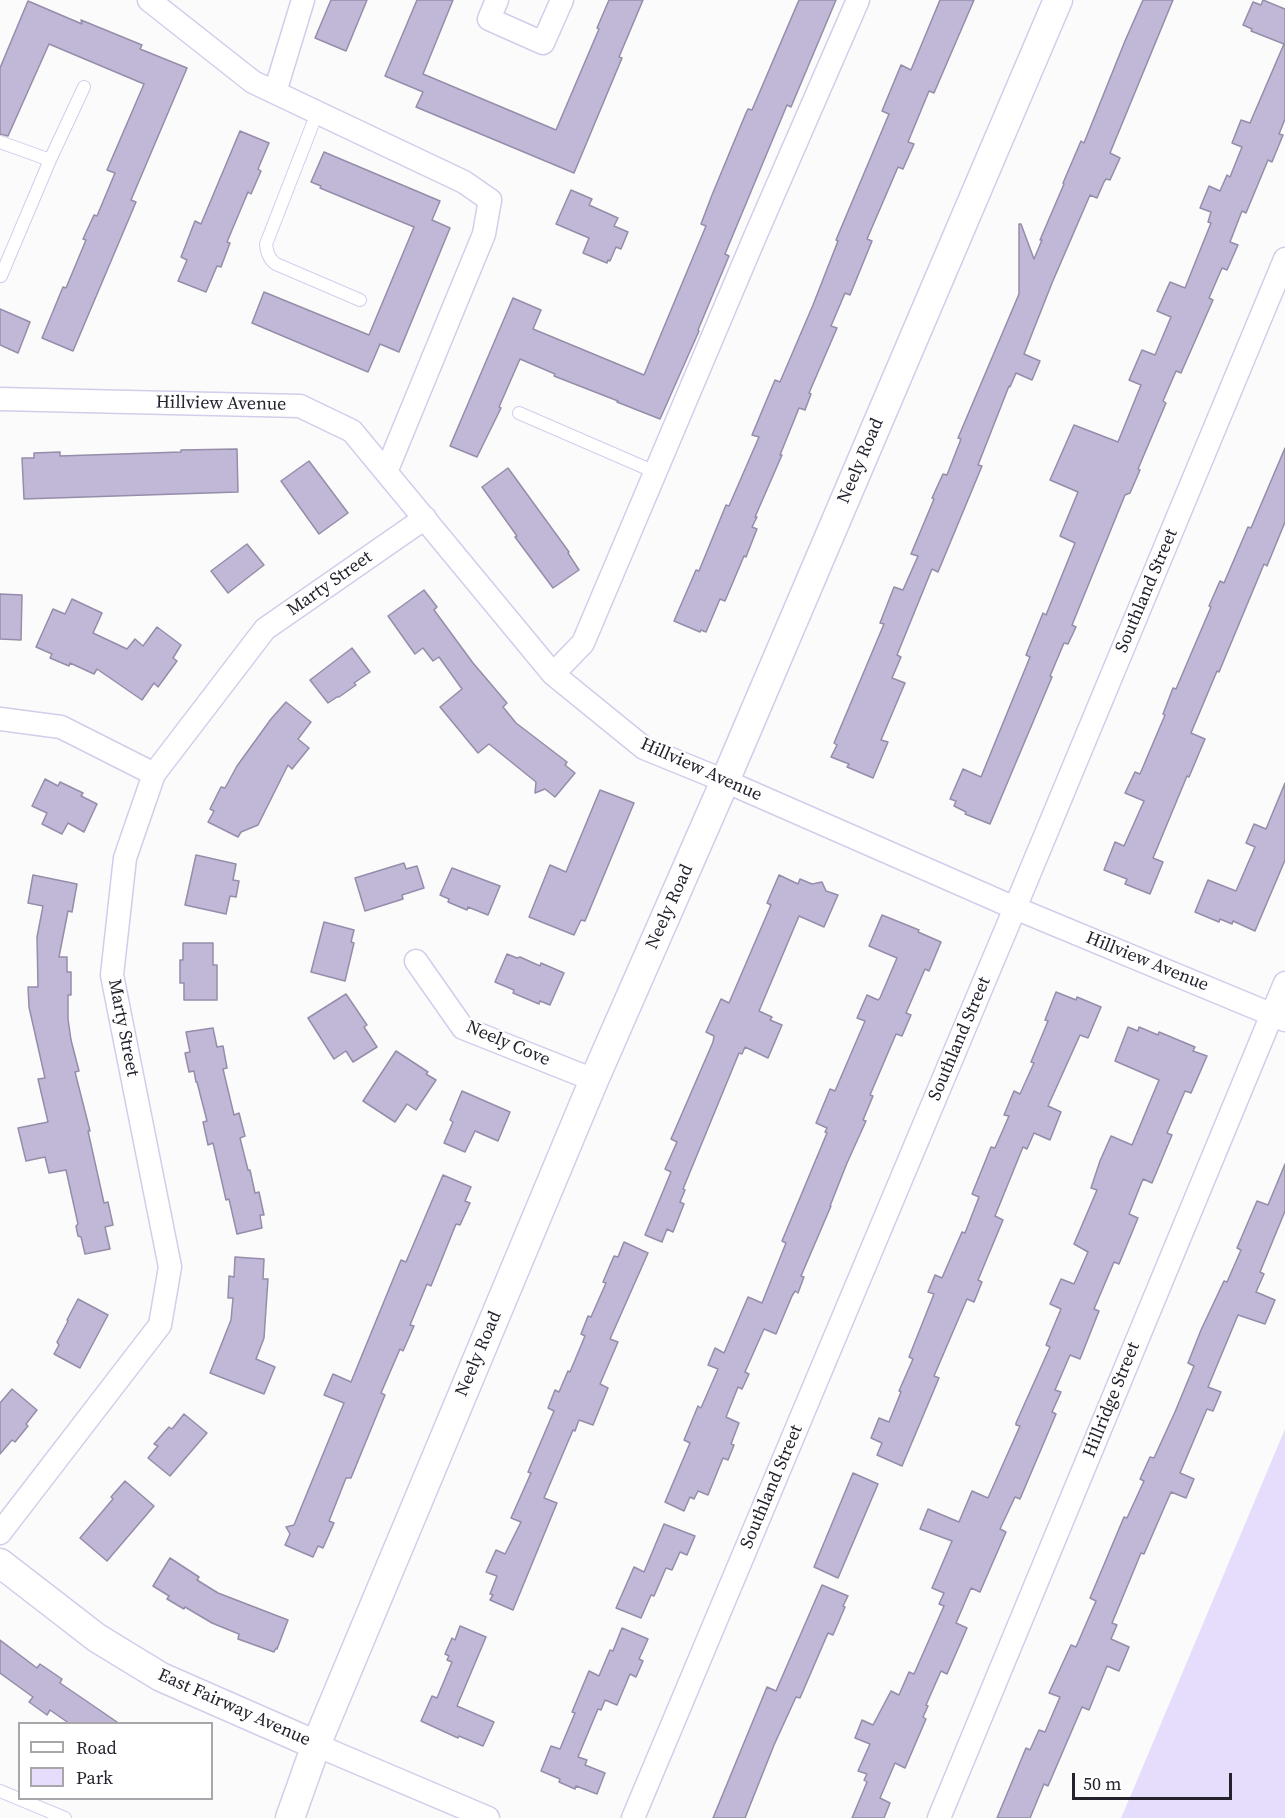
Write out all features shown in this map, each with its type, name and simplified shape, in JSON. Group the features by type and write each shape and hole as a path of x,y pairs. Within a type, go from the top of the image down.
{"street":[{"path":"149,0 253,82 464,182 490,200 484,234 386,472"},
{"path":"275,92 303,0"},
{"path":"497,0 489,19 543,43 562,0"},
{"path":"553,674 583,643 758,228 858,0"},
{"name":"Neely Road","path":"290,1818 316,1745 594,1080 725,781 1058,0"},
{"name":"Southland Street","path":"633,1818 1285,259"},
{"name":"Hillview Avenue","path":"0,399 300,406 352,431 553,674 644,748 1015,908 1278,1017"},
{"name":"Marty Street","path":"0,1533 160,1325 170,1267 112,975 125,858 154,774 265,629 424,518"},
{"path":"0,719 61,727 154,774"},
{"name":"Neely Cove","path":"416,961 463,1028 594,1080"},
{"name":"Hillridge Street","path":"939,1818 1278,1017 1285,983"},
{"name":"East Fairway Avenue","path":"0,1563 97,1638 161,1677 488,1818"}],"lane":[{"path":"2,276 50,160 84,87"},
{"path":"317,112 266,249 276,264 360,300"},
{"path":"0,142 50,160"},
{"path":"519,413 655,472"},
{"path":"0,1791 18,1798"},
{"path":"22,1800 65,1818"}],"green space":[{"path":"1285,1429 1285,1818 1121,1818 1133,1790"}],"building":[{"path":"331,0 367,0 346,51 315,38"},
{"path":"417,0 453,0 423,74 556,130 609,0 643,0 619,57 622,58 574,173 416,107 423,92 385,76"},
{"path":"799,0 836,0 791,107 787,105 725,254 729,256 699,331 660,419 554,376 555,374 520,359 499,407 501,408 477,457 450,446 513,298 541,310 533,329 644,375 706,226 701,224 712,195 746,113 748,109 752,110"},
{"path":"940,0 974,0 934,93 929,91 908,142 914,144 903,169 898,167 867,239 872,241 850,295 845,293 831,326 837,328 809,393 811,394 805,410 799,408 780,455 782,455 755,517 757,517 752,527 757,529 746,557 744,556 725,601 720,599 706,632 701,630 700,632 674,621 759,437 752,435 775,380 780,382 813,305 838,241 836,240 889,114 882,111 901,65 911,70"},
{"path":"1143,0 1173,0 1110,153 1120,158 1110,180 1106,179 1097,198 1090,195 1024,354 1040,361 1032,380 1016,373 1009,386 978,465 982,466 938,572 932,569 897,655 901,657 892,678 905,683 881,740 888,742 873,778 831,757 837,745 834,743 884,624 880,623 894,587 903,590 918,556 911,554 934,499 932,498 943,474 947,475 961,439 958,438 1019,294 1019,224 1021,224 1034,259 1063,183 1081,141 1084,143"},
{"path":"1263,0 1285,9 1285,119 1279,134 1283,135 1272,162 1268,160 1246,213 1242,211 1230,242 1238,245 1227,270 1222,268 1209,298 1213,300 1181,373 1176,371 1163,401 1166,403 1138,469 1140,470 1130,493 1125,495 1072,625 1076,627 1068,644 1064,643 990,824 965,814 966,812 954,806 956,801 950,799 963,769 981,777 1030,657 1026,655 1043,613 1046,615 1075,543 1060,536 1078,492 1050,480 1074,425 1118,442 1141,385 1129,380 1142,350 1155,355 1171,317 1157,311 1170,282 1185,288 1211,223 1208,222 1211,212 1200,208 1209,186 1220,191 1227,175 1230,177 1242,147 1232,143 1241,120 1250,123 1284,44 1251,31 1252,29 1243,25 1253,2 1261,5"},
{"path":"28,1 82,24 81,20 142,45 140,49 187,68 131,200 136,202 73,351 42,338 86,240 83,239 94,215 97,216 115,173 107,170 144,84 49,44 8,136 0,134 0,68"},
{"path":"240,131 269,143 258,169 261,171 251,194 248,192 227,242 230,243 221,267 217,266 206,292 178,281 187,260 181,257 195,221 201,224"},
{"path":"324,152 440,201 432,220 450,228 399,352 380,344 368,372 252,323 264,292 369,335 414,227 320,188 321,186 311,182"},
{"path":"571,190 592,199 589,205 618,218 614,226 628,232 621,249 616,247 607,263 583,253 589,238 556,224"},
{"path":"0,309 30,322 18,353 0,345"},
{"path":"1285,448 1285,522 1267,566 1264,564 1191,733 1205,739 1153,858 1163,862 1150,894 1125,884 1127,879 1104,870 1115,842 1124,846 1144,801 1125,793 1135,772 1140,774 1165,715 1163,714 1173,688 1176,689 1220,581 1224,583 1248,527 1251,528"},
{"path":"237,449 238,492 24,499 22,458 34,458 34,453 60,452 60,456"},
{"path":"309,461 348,513 319,534 281,481"},
{"path":"508,468 569,552 579,570 553,588 482,487"},
{"path":"247,544 264,565 228,593 211,571"},
{"path":"424,590 437,607 434,610 473,663 507,703 503,707 516,723 567,762 565,765 575,773 555,797 545,789 535,793 536,782 489,744 478,753 440,707 462,689 439,657 433,661 423,648 415,654 388,616"},
{"path":"0,594 22,595 21,640 0,639"},
{"path":"72,599 102,613 93,633 127,649 135,639 143,646 157,627 181,645 173,658 177,661 158,687 154,683 142,700 97,669 94,674 70,663 69,666 50,658 52,654 36,647 53,609 65,614"},
{"path":"352,648 370,672 354,683 356,685 328,703 310,680"},
{"path":"286,702 311,722 298,739 309,748 292,769 288,765 258,825 241,832 238,837 208,822 214,811 210,809 221,787 225,788 237,766"},
{"path":"45,779 58,786 60,782 83,793 81,796 97,804 84,832 68,823 62,834 42,824 47,813 32,806"},
{"path":"1285,783 1285,860 1255,931 1233,921 1232,924 1220,919 1219,922 1195,912 1208,880 1236,891 1255,847 1246,843 1254,824 1266,829"},
{"path":"600,790 634,803 585,921 581,920 574,935 529,917 550,865 566,872"},
{"path":"196,855 236,864 233,880 239,881 236,897 230,896 226,914 185,905"},
{"path":"404,863 406,869 417,866 424,888 402,895 403,899 365,911 355,878"},
{"path":"452,868 500,886 488,915 468,907 467,910 448,902 449,899 440,895"},
{"path":"33,875 77,884 72,912 68,911 59,957 67,957 67,972 71,972 68,1019 79,1071 75,1072 90,1131 88,1131 104,1203 108,1202 113,1225 105,1227 110,1249 85,1254 81,1237 78,1236 76,1226 78,1224 66,1170 49,1173 45,1157 26,1161 18,1128 48,1122 38,1079 45,1078 29,1007 28,987 38,987 37,937 43,906 28,903"},
{"path":"779,875 798,884 800,879 812,884 822,882 826,891 838,895 824,927 799,916 759,1011 772,1017 770,1020 782,1025 768,1058 745,1047 742,1054 739,1053 683,1189 685,1190 680,1202 684,1204 673,1232 667,1229 662,1242 645,1235 671,1172 665,1169 677,1142 671,1139 713,1042 714,1036 706,1032 721,999 729,1003 771,905 767,903"},
{"path":"882,915 941,942 929,971 925,969 906,1013 911,1015 902,1036 896,1034 870,1095 873,1096 863,1120 866,1121 801,1276 804,1277 798,1293 795,1291 792,1296 776,1334 764,1329 745,1372 749,1374 742,1389 738,1387 726,1417 739,1423 728,1460 723,1458 708,1495 698,1491 694,1499 690,1497 684,1511 665,1502 690,1443 684,1440 698,1406 701,1408 718,1369 708,1365 715,1348 724,1353 748,1297 762,1303 786,1243 782,1241 827,1133 825,1132 827,1128 816,1123 830,1089 835,1091 865,1021 857,1018 867,995 878,1000 880,998 897,958 869,946"},
{"path":"324,922 354,930 351,942 354,943 345,981 311,972"},
{"path":"183,943 213,943 213,965 217,965 217,1000 184,1000 184,983 180,983"},
{"path":"507,954 540,966 541,963 564,973 550,1005 540,1001 539,1004 495,982"},
{"path":"1056,992 1076,1000 1077,997 1101,1007 1088,1038 1080,1035 1048,1106 1061,1112 1050,1140 1034,1133 1027,1149 1023,1147 995,1216 1003,1220 978,1280 982,1282 974,1302 967,1299 934,1376 939,1378 902,1466 877,1455 882,1443 871,1438 879,1418 889,1422 913,1359 909,1357 934,1294 928,1292 935,1275 942,1278 962,1232 965,1233 979,1197 972,1194 991,1147 995,1148 1009,1116 1004,1115 1014,1091 1020,1094 1034,1063 1031,1062 1048,1021 1045,1020"},
{"path":"346,994 367,1025 364,1027 377,1047 353,1062 346,1051 334,1059 308,1018"},
{"path":"1128,1027 1138,1031 1139,1027 1158,1035 1159,1032 1195,1047 1193,1051 1207,1056 1191,1093 1185,1091 1167,1133 1172,1135 1152,1183 1143,1179 1129,1214 1138,1218 1119,1264 1114,1262 1094,1309 1099,1311 1080,1359 1070,1355 1055,1390 1061,1392 1052,1412 1056,1414 1020,1499 1015,1497 1000,1529 1006,1532 980,1592 971,1588 956,1623 967,1628 947,1674 941,1671 926,1705 928,1706 923,1717 926,1719 905,1768 895,1763 880,1798 890,1803 884,1818 852,1818 867,1782 864,1780 867,1774 858,1771 870,1744 855,1738 862,1720 873,1725 891,1691 899,1695 909,1672 914,1674 944,1606 939,1604 944,1593 932,1588 952,1541 920,1529 928,1509 959,1522 972,1491 988,1498 1020,1426 1016,1423 1050,1347 1046,1345 1061,1309 1050,1304 1061,1279 1074,1284 1088,1252 1074,1244 1097,1190 1091,1188 1100,1161 1111,1136 1132,1145 1159,1080 1115,1061"},
{"path":"213,1028 217,1047 223,1046 227,1068 223,1069 234,1115 239,1113 245,1136 240,1138 255,1193 259,1192 264,1215 260,1215 262,1228 237,1234 229,1199 226,1200 213,1143 208,1145 203,1122 207,1121 194,1071 189,1072 185,1053 190,1052 186,1032"},
{"path":"396,1051 436,1080 416,1110 407,1104 395,1122 363,1101"},
{"path":"462,1091 510,1112 498,1141 475,1131 465,1152 444,1143 453,1122 450,1120"},
{"path":"1285,1164 1285,1211 1260,1272 1264,1274 1256,1292 1275,1300 1265,1324 1238,1315 1208,1387 1221,1392 1213,1411 1207,1409 1180,1473 1194,1479 1186,1498 1171,1492 1144,1554 1141,1553 1112,1623 1117,1625 1111,1639 1129,1647 1119,1671 1107,1666 1089,1710 1082,1707 1048,1786 1044,1784 1030,1818 997,1818 1026,1748 1030,1750 1039,1730 1045,1732 1060,1697 1049,1693 1071,1645 1076,1647 1096,1601 1090,1598 1124,1517 1127,1518 1144,1481 1140,1479 1150,1457 1154,1458 1175,1412 1194,1366 1188,1363 1201,1330 1241,1250 1237,1248 1257,1201 1268,1205"},
{"path":"443,1175 471,1187 465,1201 470,1203 460,1225 456,1224 431,1286 427,1284 410,1325 414,1326 403,1351 400,1349 381,1393 385,1395 351,1478 346,1478 329,1521 334,1523 323,1548 318,1546 313,1557 285,1545 290,1534 286,1527 294,1525 344,1403 324,1395 333,1374 351,1382 401,1260 406,1262"},
{"path":"624,1242 648,1253 610,1339 618,1342 600,1384 608,1388 593,1425 579,1420 575,1431 573,1430 544,1498 557,1503 513,1610 490,1600 497,1576 486,1572 496,1550 505,1554 521,1522 511,1518 554,1411 548,1408 555,1390 559,1392 568,1371 570,1372 585,1336 581,1334 588,1316 591,1317 606,1283 603,1282 614,1256 618,1257"},
{"path":"235,1257 264,1259 263,1279 268,1279 264,1338 256,1359 275,1367 264,1394 210,1373 231,1320 233,1298 228,1298 229,1276 234,1277"},
{"path":"78,1299 108,1315 80,1368 54,1354 59,1345 57,1342"},
{"path":"12,1389 37,1410 15,1442 12,1440 0,1454 0,1403"},
{"path":"184,1414 207,1433 170,1476 148,1458 158,1446 154,1444 169,1427 172,1429"},
{"path":"853,1473 878,1484 838,1578 814,1567"},
{"path":"125,1481 154,1506 107,1561 80,1538"},
{"path":"664,1524 695,1536 687,1555 680,1552 672,1570 666,1568 641,1618 616,1608 634,1567 644,1572"},
{"path":"170,1558 199,1577 197,1580 218,1593 288,1620 277,1649 274,1652 238,1639 239,1634 212,1623 167,1599 169,1596 153,1586"},
{"path":"822,1585 848,1596 833,1635 828,1633 800,1698 796,1697 745,1818 713,1818 767,1687 776,1691"},
{"path":"460,1626 486,1637 457,1706 494,1722 483,1746 459,1736 458,1738 421,1721 432,1696 437,1698 452,1662 447,1660 449,1656 445,1654 452,1638 455,1640"},
{"path":"622,1628 648,1639 639,1659 643,1661 636,1677 630,1674 617,1705 605,1700 601,1710 598,1709 578,1757 587,1760 585,1765 605,1773 597,1794 576,1786 575,1789 559,1782 560,1779 541,1771 551,1746 560,1749 589,1671 599,1676 610,1650 613,1651"},
{"path":"0,1640 37,1668 40,1664 62,1679 60,1683 117,1722 67,1722 50,1710 47,1715 29,1702 33,1697 0,1673"}]}
